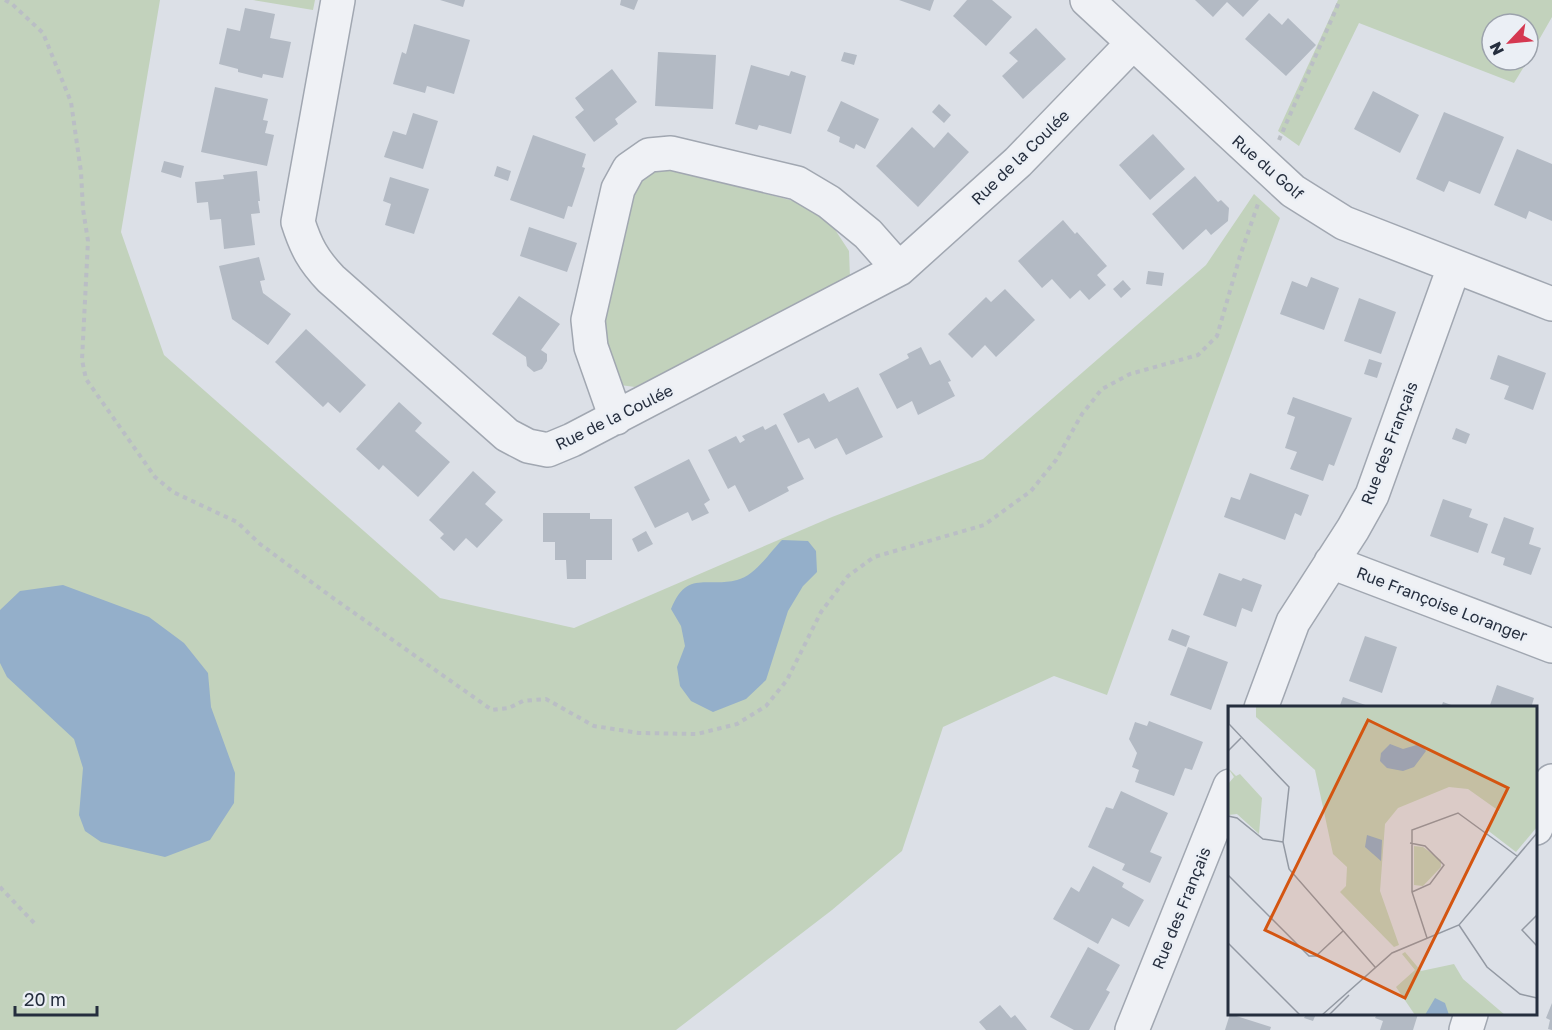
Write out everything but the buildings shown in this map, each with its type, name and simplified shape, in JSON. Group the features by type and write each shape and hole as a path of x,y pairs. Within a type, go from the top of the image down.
{"street":[{"name":"Rue de la Coulée","path":"338,0 298,222 305,244 316,262 332,279 507,435 528,446 548,450 616,418 899,269 1018,162 1132,44"},
{"name":"Rue du Golf","path":"1087,0 1293,191 1344,223 1552,304"},
{"path":"616,418 591,347 588,320 618,189 629,169 649,155 671,153 797,183 829,202 868,234 899,269"},
{"name":"Rue des Français","path":"1262,706 1293,622 1372,495 1454,267"},
{"name":"Rue Françoise Loranger","path":"1331,562 1552,646"},
{"path":"1537,825 1552,781"},
{"name":"Rue des Français","path":"1132,1030 1228,791"},
{"path":"1466,1030 1471,1015"}],"path":[{"name":"Rue du Golf","path":"1274,132 1288,145"},
{"path":"0,887 36,925"}],"green space":[{"path":"0,0 160,0 121,232 164,355 440,598 574,628 832,517 983,459 1206,265 1254,194 1280,218 1107,695 1054,676 943,727 902,851 832,910 676,1030 0,1030"},
{"path":"253,0 315,0 313,10"},
{"path":"1338,0 1552,0 1552,17 1540,38 1540,12 1480,12 1480,70 1359,23 1299,146 1278,131"},
{"path":"1486,72 1521,72 1514,83"},
{"path":"668,168 809,205 830,222 849,251 850,278 831,291 635,387 620,385 607,373 600,276 641,172"}],"water":[{"path":"782,540 808,541 816,551 817,572 803,586 788,611 766,680 746,699 713,712 691,701 680,686 677,667 685,646 681,626 671,609 677,597 691,584 726,582 744,578 762,563"},
{"path":"63,585 149,617 184,643 208,673 211,707 235,773 234,803 210,840 165,857 101,842 85,831 79,815 83,768 74,739 7,677 0,663 0,610 20,591"}]}
